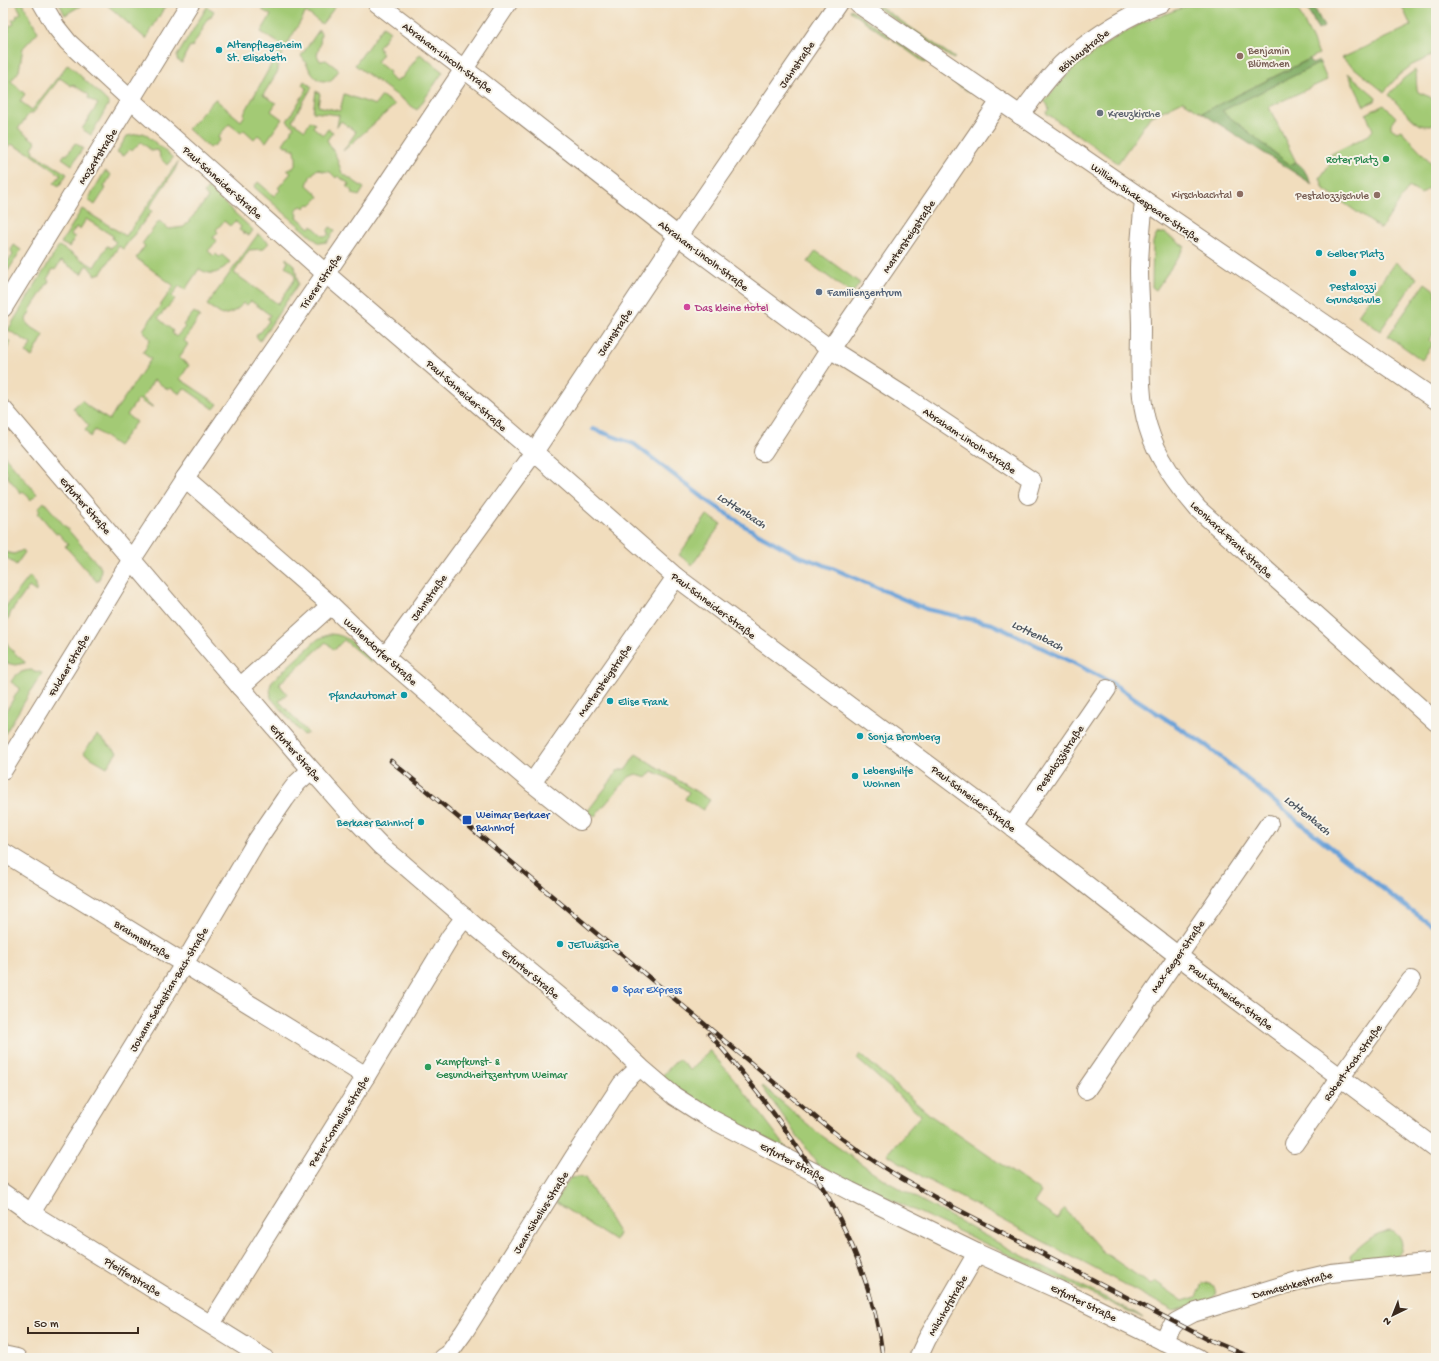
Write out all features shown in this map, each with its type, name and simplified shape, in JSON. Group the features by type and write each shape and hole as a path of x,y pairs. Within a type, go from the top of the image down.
{"street":[{"name":"Paul-Schneider-Straße","path":"42,3 56,27 68,42 131,100 325,273 534,452 676,577 1012,827 1177,955 1436,1149"},
{"name":"Mozartstraße","path":"3,308 190,3"},
{"name":"Abraham-Lincoln-Straße","path":"377,3 464,68 678,236 830,349 909,399 1032,481 1028,495"},
{"name":"Trierer Straße","path":"132,559 184,478 377,199 508,3"},
{"name":"Jahnstraße","path":"385,657 534,452 678,236 838,3"},
{"name":"William-Shakespeare-Straße","path":"857,3 1436,400"},
{"name":"Böhlaustraße","path":"1020,115 1064,62 1104,30 1143,9 1161,3"},
{"name":"Martersteigstraße","path":"763,452 830,349 1000,101"},
{"name":"Leonhard-Frank-Straße","path":"1144,200 1139,268 1141,300 1141,383 1143,405 1148,428 1155,446 1165,464 1176,482 1198,509 1436,722"},
{"name":"Erfurter Straße","path":"3,409 311,770 381,846 611,1039 640,1067 674,1096 704,1115 850,1191 1198,1358"},
{"name":"Wallendorfer Straße","path":"184,478 331,606 385,657 532,783 580,821"},
{"name":"Fuldaer Straße","path":"3,770 132,559"},
{"name":"Martersteigstraße","path":"532,783 676,577"},
{"path":"240,687 331,606"},
{"name":"Pestalozzistraße","path":"1012,827 1107,689"},
{"name":"Johann-Sebastian-Bach-Straße","path":"31,1213 184,964 256,840 284,799 297,783 311,770"},
{"name":"Max-Reger-Straße","path":"1086,1090 1177,955 1269,824"},
{"name":"Brahmsstraße","path":"3,852 366,1076"},
{"name":"Peter-Cornelius-Straße","path":"211,1324 366,1076 450,937 464,917"},
{"name":"Robert-Koch-Straße","path":"1294,1144 1411,980"},
{"name":"Jean-Sibelius-Straße","path":"442,1358 448,1354 464,1332 574,1157 622,1084 640,1067"},
{"name":"Pfeifferstraße","path":"3,1193 31,1213 264,1358"},
{"name":"Milchhofstraße","path":"918,1358 927,1339 977,1253"},
{"name":"Damaschkestraße","path":"1163,1341 1169,1330 1176,1322 1193,1313 1261,1292 1331,1273 1436,1262"},
{"path":"3,1355 17,1358"}],"green space":[{"path":"16,3 23,3 38,32 23,48 19,71 11,81 25,94 20,101 32,110 68,64 109,103 91,135 82,129 98,104 88,98 89,95 72,84 71,86 60,78 33,113 28,115 18,129 36,142 32,148 34,150 33,153 67,174 59,186 54,183 61,175 31,154 11,144 3,151 3,33 9,31 7,27 14,24 12,20 17,18 16,16 21,13"},
{"path":"59,3 85,3 65,15"},
{"path":"105,3 167,3 146,39"},
{"path":"266,3 338,3 322,24 306,12 285,48 278,64 278,71 263,95 276,103 271,111 282,119 266,142 258,135 254,139 244,130 241,133 229,124 218,137 220,140 214,146 209,148 188,129 215,99 241,121 282,45 261,32 271,15 262,10"},
{"path":"871,3 875,3 955,58 953,59"},
{"path":"1194,3 1295,3 1319,54 1202,113 1183,101 1150,117 1118,163 1046,113 1049,109 1044,101 1073,69 1110,41 1142,23"},
{"path":"1305,3 1312,3 1324,27 1318,30"},
{"path":"1436,3 1436,54 1412,65 1399,75 1384,92 1342,58 1411,26 1401,4"},
{"path":"207,7 214,11 210,18 208,18 192,47 190,46 182,63 177,60 177,56"},
{"path":"851,9 891,37 890,39 850,11"},
{"path":"383,26 390,31 379,47 382,55 377,62 390,72 388,75 396,82 399,78 401,79 420,54 443,72 417,110 355,65"},
{"path":"319,30 321,34 317,55 320,61 326,60 339,70 331,81 319,80 315,77 301,56"},
{"path":"894,39 926,61 925,63 893,40"},
{"path":"1310,59 1312,64 1319,61 1320,63 1222,111 1290,165 1296,162 1303,168 1312,184 1202,113"},
{"path":"1320,63 1327,80 1269,107 1296,162 1290,165 1221,111"},
{"path":"1415,70 1418,92 1430,97 1436,102 1436,122 1433,124 1421,125 1409,116 1389,95 1403,79"},
{"path":"940,71 971,92 970,93 939,73"},
{"path":"1348,73 1376,97 1375,101 1364,106"},
{"path":"304,81 312,87 292,121 305,130 310,121 315,124 313,127 323,135 328,129 333,132 327,140 336,156 342,173 364,188 359,196 353,194 352,190 347,187 349,184 338,176 336,178 330,172 317,169 310,177 307,185 319,197 311,205 308,204 304,208 302,206 297,208 296,211 298,215 297,217 310,228 312,226 323,236 327,236 329,234 328,230 330,227 335,230 327,242 319,243 254,187 258,182 274,196 280,190 278,188 291,173 287,170 291,169 295,165 295,149 290,149 290,146 285,146 283,144 294,127 287,121 307,89 302,85"},
{"path":"316,91 320,94 318,106 340,111 344,94 375,105 382,96 395,105 343,151 356,132 341,121 337,127 339,115 313,112"},
{"name":"Roter Platz","path":"1384,105 1396,117 1391,124 1391,128 1397,132 1401,130 1435,167 1436,166 1436,183 1421,194 1409,187 1381,229 1324,189 1320,178 1333,159 1331,154 1369,135 1373,130 1366,114"},
{"path":"144,133 173,158 167,165 160,158 159,151 152,151 141,142 132,151 130,149 124,156 117,152 127,136"},
{"path":"75,143 83,148 72,165 62,158 65,154 67,155"},
{"path":"178,162 175,170 149,208 152,211 123,249 119,246 101,273 95,275 87,265 82,274 61,261 55,270 53,269 47,279 49,281 30,310 31,311 26,319 28,325 44,335 32,357 26,353 31,344 8,330 59,246 94,267 107,246 111,248 116,242 112,239 113,236 86,219 80,229 76,227 71,235 75,237 69,247 61,243 82,209 126,236"},
{"path":"105,171 111,175 104,187 106,188 95,205 88,200"},
{"path":"208,188 253,230 249,236 239,230 241,227 235,221 230,226 224,221 216,230 218,232 213,238 217,241 208,251 214,256 216,254 219,257 222,255 230,262 216,273 208,273 199,269 185,290 179,286 172,296 175,299 158,318 173,331 172,333 176,337 185,327 183,325 194,312 200,316 184,341 188,344 179,358 189,365 180,379 218,404 214,409 184,388 180,394 171,388 169,390 154,380 142,398 153,407 138,399 127,415 136,422 118,446 95,430 90,437 85,430 89,426 73,408 82,400 87,406 109,420 151,359 143,353 150,339 143,330 174,286 136,258 145,246 142,244 159,221 169,229 184,227 208,198 204,193"},
{"path":"1165,233 1185,247 1156,290 1152,287 1153,242 1157,234"},
{"path":"258,234 269,243 263,249 249,250 234,273 278,304 295,279 294,273 285,266 288,262 286,258 295,266 298,284 260,341 256,336 269,321 267,319 270,315 251,301 247,305 243,303 234,311 222,315 207,305"},
{"path":"14,245 21,250 8,271 3,268 4,261 9,260 13,255 11,250"},
{"path":"816,251 860,283 852,294 808,262"},
{"path":"1395,262 1417,278 1380,331 1358,315"},
{"path":"1425,283 1436,291 1436,330 1429,340 1434,343 1422,360 1388,336"},
{"path":"3,338 11,342 3,355"},
{"path":"3,454 37,494 31,500 23,491 21,493 6,475 8,473 3,467"},
{"path":"44,502 101,568 100,577 97,582 65,546 68,544 58,533 56,534 38,513 40,511 38,508"},
{"path":"707,515 721,524 692,565 679,555"},
{"path":"23,550 25,552 16,565 6,557 3,561 3,552 14,554"},
{"path":"30,576 36,585 36,592 29,587 3,624 3,610"},
{"path":"3,633 8,646 25,663 15,665 3,662"},
{"path":"330,634 342,636 352,642 371,657 370,658 372,661 371,663 344,640 334,650 326,642 279,684 287,694 279,701 308,733 303,735 271,698 270,687 272,681 318,639"},
{"path":"31,670 42,673 3,737 3,716 20,688 11,682 19,673"},
{"path":"97,735 117,752 107,767 83,753"},
{"path":"636,754 710,800 703,810 685,799 689,792 668,778 652,771 646,778 636,774 629,777 595,816 587,812 617,771 627,768"},
{"path":"709,1050 735,1080 789,1151 682,1092 662,1076 678,1059 690,1070 708,1053"},
{"path":"860,1054 930,1115 1041,1192 1034,1203 1057,1219 1064,1208 1102,1251 1151,1285 1155,1281 1183,1301 1196,1297 1202,1283 1207,1283 1213,1285 1216,1292 1215,1296 1212,1299 1174,1311 926,1179 887,1154 921,1115 857,1059"},
{"path":"763,1086 818,1133 886,1181 1013,1251 1136,1313 1143,1318 816,1164 815,1160 762,1087"},
{"path":"570,1178 585,1178 619,1234 615,1241 555,1202"},
{"path":"1391,1231 1398,1236 1402,1244 1402,1248 1397,1256 1388,1259 1384,1259 1383,1256 1358,1259 1358,1263 1353,1263 1350,1256 1360,1246 1380,1233"}],"waterway":[{"name":"Lottenbach","path":"593,429 634,444 705,499 746,527 797,555 832,568 926,609 992,624 1110,682 1207,746 1299,822 1406,907 1436,928"}],"railway":[{"path":"391,761 818,1119 862,1153 902,1179 955,1208 1207,1339 1253,1358"},
{"path":"709,1034 722,1048 780,1122 821,1184 854,1251 867,1285 877,1321 883,1358"}],"place":[{"name":"Altenpflegeheim St. Elisabeth","path":"219,50"},
{"name":"Benjamin Blümchen","path":"1240,56"},
{"name":"Kreuzkirche","path":"1100,113"},
{"name":"Roter Platz","path":"1386,159"},
{"name":"Kirschbachtal","path":"1240,194"},
{"name":"Pestalozzischule","path":"1377,195"},
{"name":"Gelber Platz","path":"1319,253"},
{"name":"Pestalozzi Grundschule","path":"1353,273"},
{"name":"Familienzentrum","path":"819,292"},
{"name":"Das kleine Hotel","path":"687,307"},
{"name":"Pfandautomat","path":"404,695"},
{"name":"Elise Frank","path":"610,701"},
{"name":"Sonja Bromberg","path":"860,736"},
{"name":"Lebenshilfe Wohnen","path":"855,776"},
{"name":"Weimar Berkaer Bahnhof","path":"467,820"},
{"name":"Berkaer Bahnhof","path":"421,822"},
{"name":"JETwäsche","path":"560,944"},
{"name":"Spar Express","path":"615,989"},
{"name":"Kampfkunst- & Gesundheitszentrum Weimar","path":"428,1067"}]}
